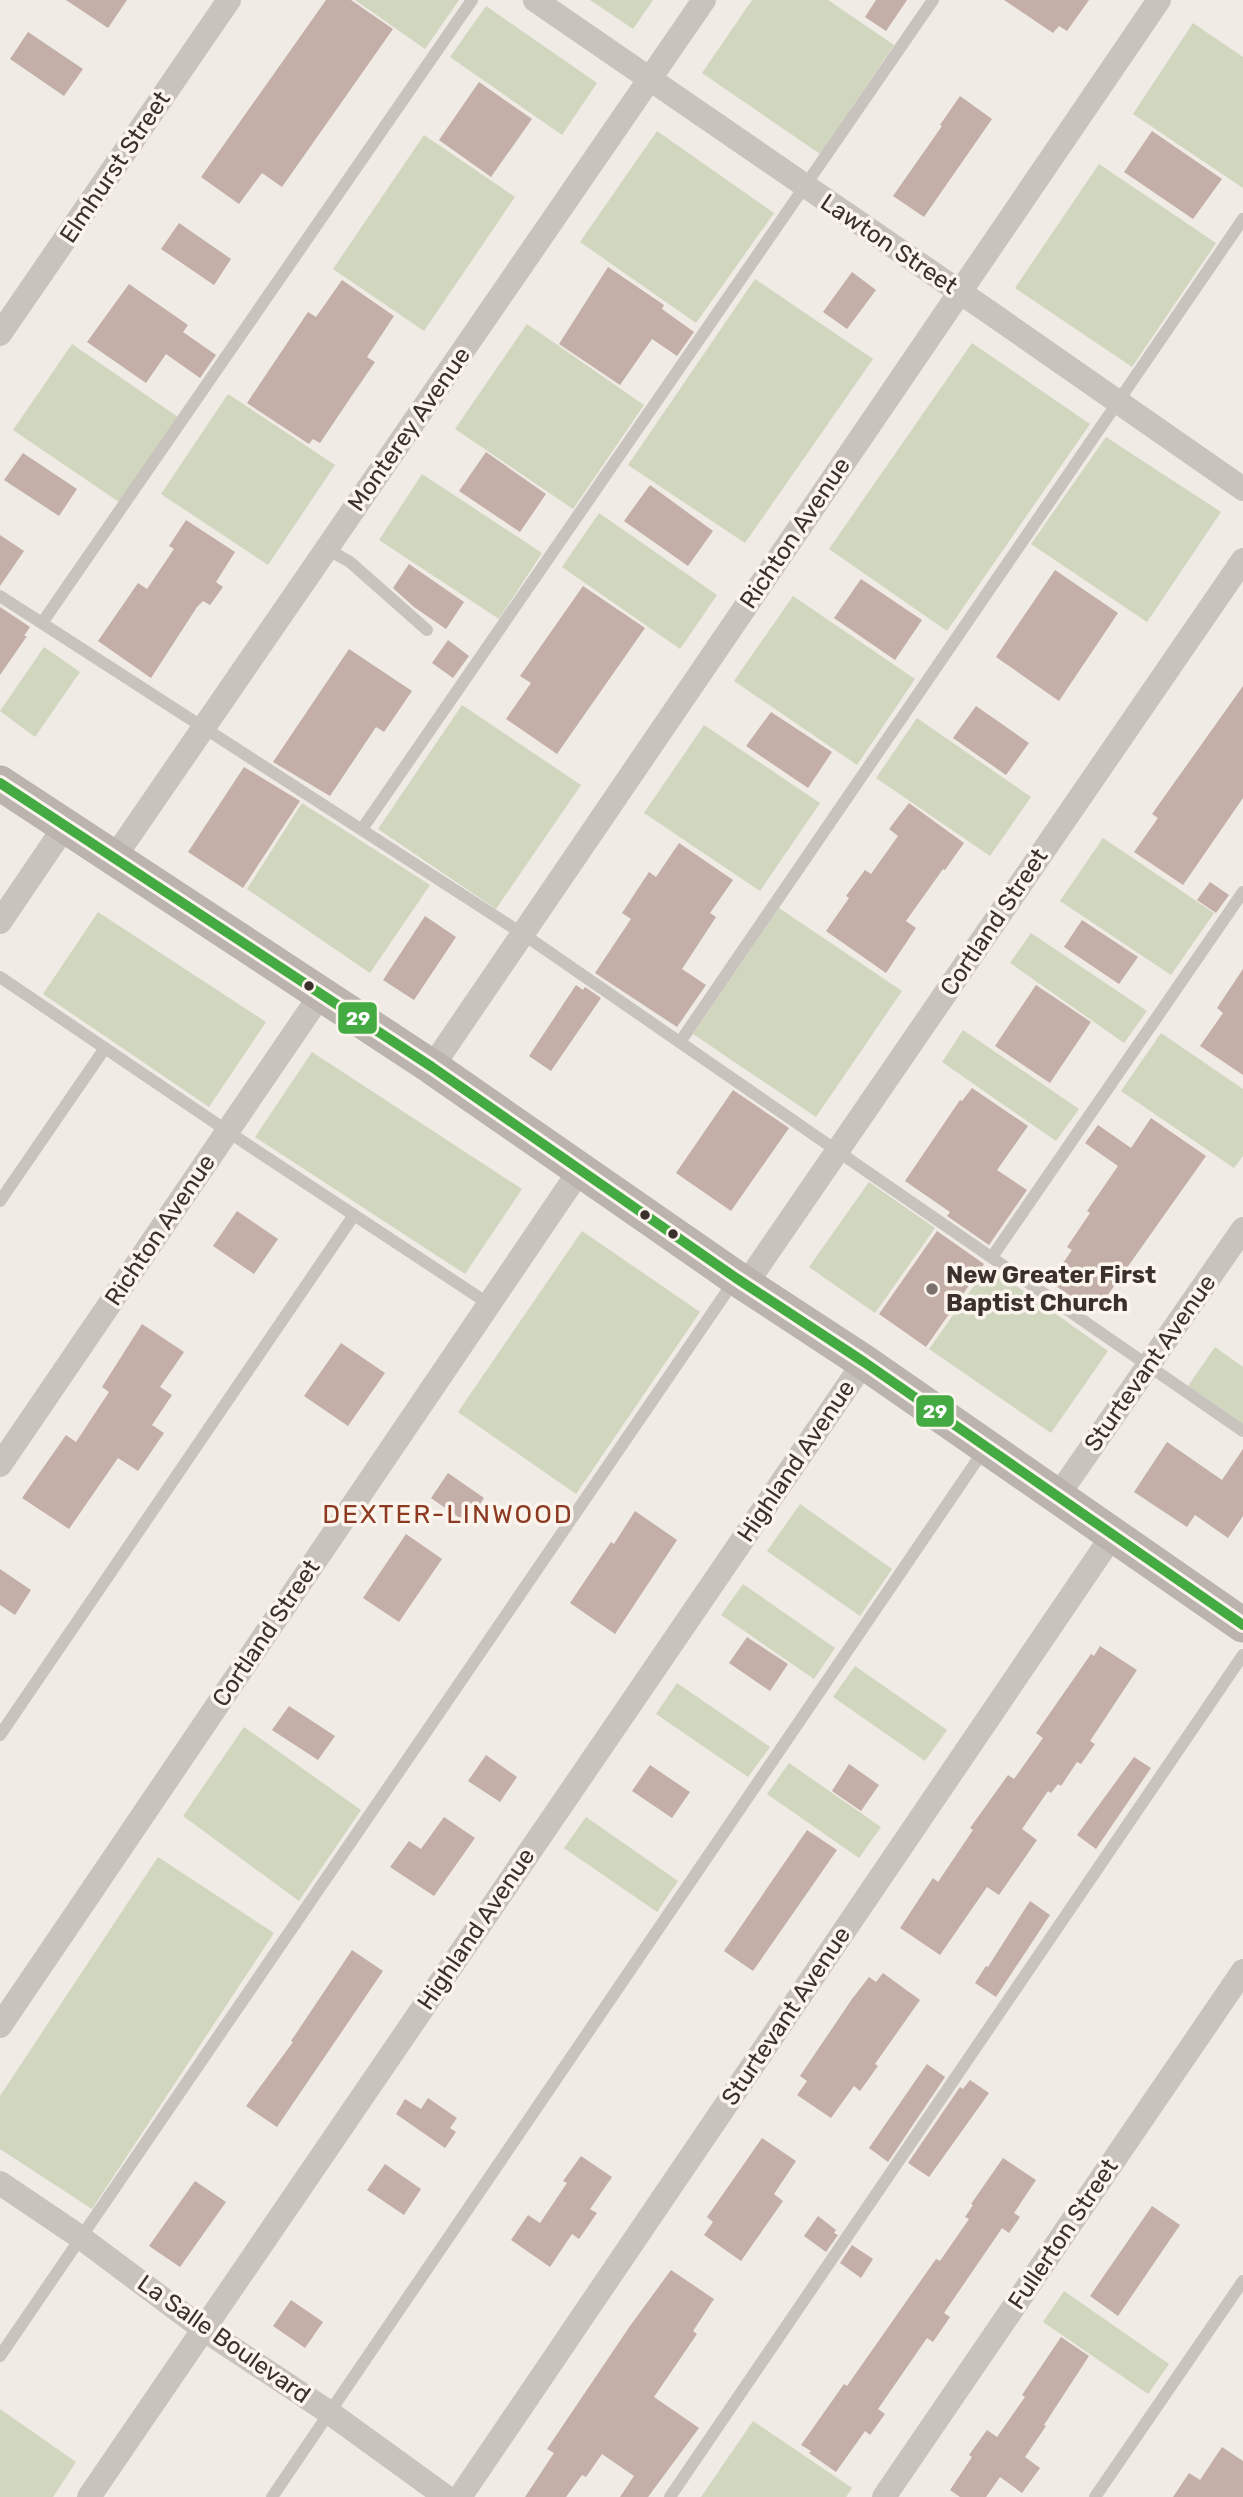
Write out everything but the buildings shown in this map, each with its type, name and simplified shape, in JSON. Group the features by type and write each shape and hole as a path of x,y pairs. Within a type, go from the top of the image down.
{"street":[{"name":"Elmhurst Street","path":"0,334 229,0"},
{"name":"Lawton Street","path":"535,0 1243,489"},
{"name":"Monterey Avenue","path":"114,858 704,0"},
{"name":"Richton Avenue","path":"432,1067 1159,0"},
{"name":"Cortland Street","path":"741,1281 839,1150 1243,560"},
{"path":"0,783 432,1067 1243,1625"},
{"path":"0,922 65,826"},
{"name":"Richton Avenue","path":"0,1465 321,994"},
{"name":"Cortland Street","path":"0,2026 580,1170"},
{"name":"Sturtevant Avenue","path":"1057,1497 1243,1229"},
{"name":"Highland Avenue","path":"89,2497 864,1362"},
{"name":"Sturtevant Avenue","path":"460,2497 1112,1536"},
{"name":"Fullerton Street","path":"884,2497 1243,1971"},
{"name":"La Salle Boulevard","path":"0,2183 80,2237 203,2329 330,2413 446,2497"}],"lane":[{"path":"42,623 472,0"},
{"path":"362,829 933,0"},
{"path":"680,1042 1243,219"},
{"path":"327,549 350,562 427,630"},
{"path":"0,596 523,934 1243,1431"},
{"path":"992,1257 1243,892"},
{"path":"0,977 489,1304"},
{"path":"0,1201 105,1048"},
{"path":"0,1735 354,1215"},
{"path":"0,2356 741,1281"},
{"path":"272,2497 986,1447"},
{"path":"670,2497 1243,1655"},
{"path":"1096,2497 1243,2281"}],"green space":[{"path":"355,0 459,0 425,49"},
{"path":"590,0 653,0 633,29"},
{"path":"752,0 828,0 894,45 820,154 702,73"},
{"path":"486,6 597,83 562,135 450,57"},
{"path":"1193,23 1243,57 1243,188 1133,114"},
{"path":"657,131 774,213 696,323 580,242"},
{"path":"424,135 515,197 424,331 333,269"},
{"path":"1099,164 1216,243 1132,367 1015,288"},
{"path":"755,279 873,359 745,543 628,465"},
{"path":"527,324 644,405 573,509 455,429"},
{"path":"972,343 1090,424 947,631 829,549"},
{"path":"72,344 178,417 119,502 13,430"},
{"path":"228,394 335,465 268,565 161,494"},
{"path":"1106,437 1221,512 1147,622 1031,544"},
{"path":"422,474 542,553 499,619 379,540"},
{"path":"599,513 717,595 680,649 562,567"},
{"path":"793,596 915,679 857,765 734,681"},
{"path":"44,647 80,672 35,737 0,711"},
{"path":"462,705 581,785 496,909 378,829"},
{"path":"917,718 1031,797 990,856 876,778"},
{"path":"704,725 820,803 760,891 644,813"},
{"path":"302,803 430,885 370,973 247,889"},
{"path":"1103,838 1214,913 1171,975 1060,901"},
{"path":"779,908 902,991 816,1117 693,1034"},
{"path":"98,912 266,1022 209,1107 43,994"},
{"path":"1031,933 1147,1011 1124,1043 1010,963"},
{"path":"963,1030 1079,1109 1056,1141 942,1062"},
{"path":"1161,1033 1243,1089 1243,1156 1234,1168 1121,1091"},
{"path":"312,1052 522,1189 465,1274 255,1137"},
{"path":"869,1182 935,1228 875,1313 809,1267"},
{"path":"582,1231 700,1312 576,1494 458,1412"},
{"path":"988,1266 1108,1351 1051,1433 929,1349"},
{"path":"1215,1347 1243,1367 1243,1424 1188,1386"},
{"path":"800,1504 892,1569 860,1616 767,1551"},
{"path":"743,1584 835,1648 814,1679 721,1615"},
{"path":"855,1666 947,1730 925,1761 833,1697"},
{"path":"677,1683 770,1747 748,1777 656,1714"},
{"path":"244,1727 361,1810 299,1901 183,1816"},
{"path":"789,1763 881,1827 859,1858 767,1794"},
{"path":"586,1817 678,1881 657,1912 564,1848"},
{"path":"158,1857 274,1933 92,2209 0,2149 0,2096"},
{"path":"1064,2291 1169,2364 1148,2394 1043,2322"},
{"path":"0,2409 76,2462 53,2497 0,2497"},
{"path":"753,2421 852,2488 846,2497 701,2497"}],"transit line":[{"name":"29","path":"0,783 432,1067 1243,1625"}],"place":[{"name":"New Greater First Baptist Church","path":"932,1289"}],"district":[{"name":"DEXTER-LINWOOD","path":"448,1514"}]}
